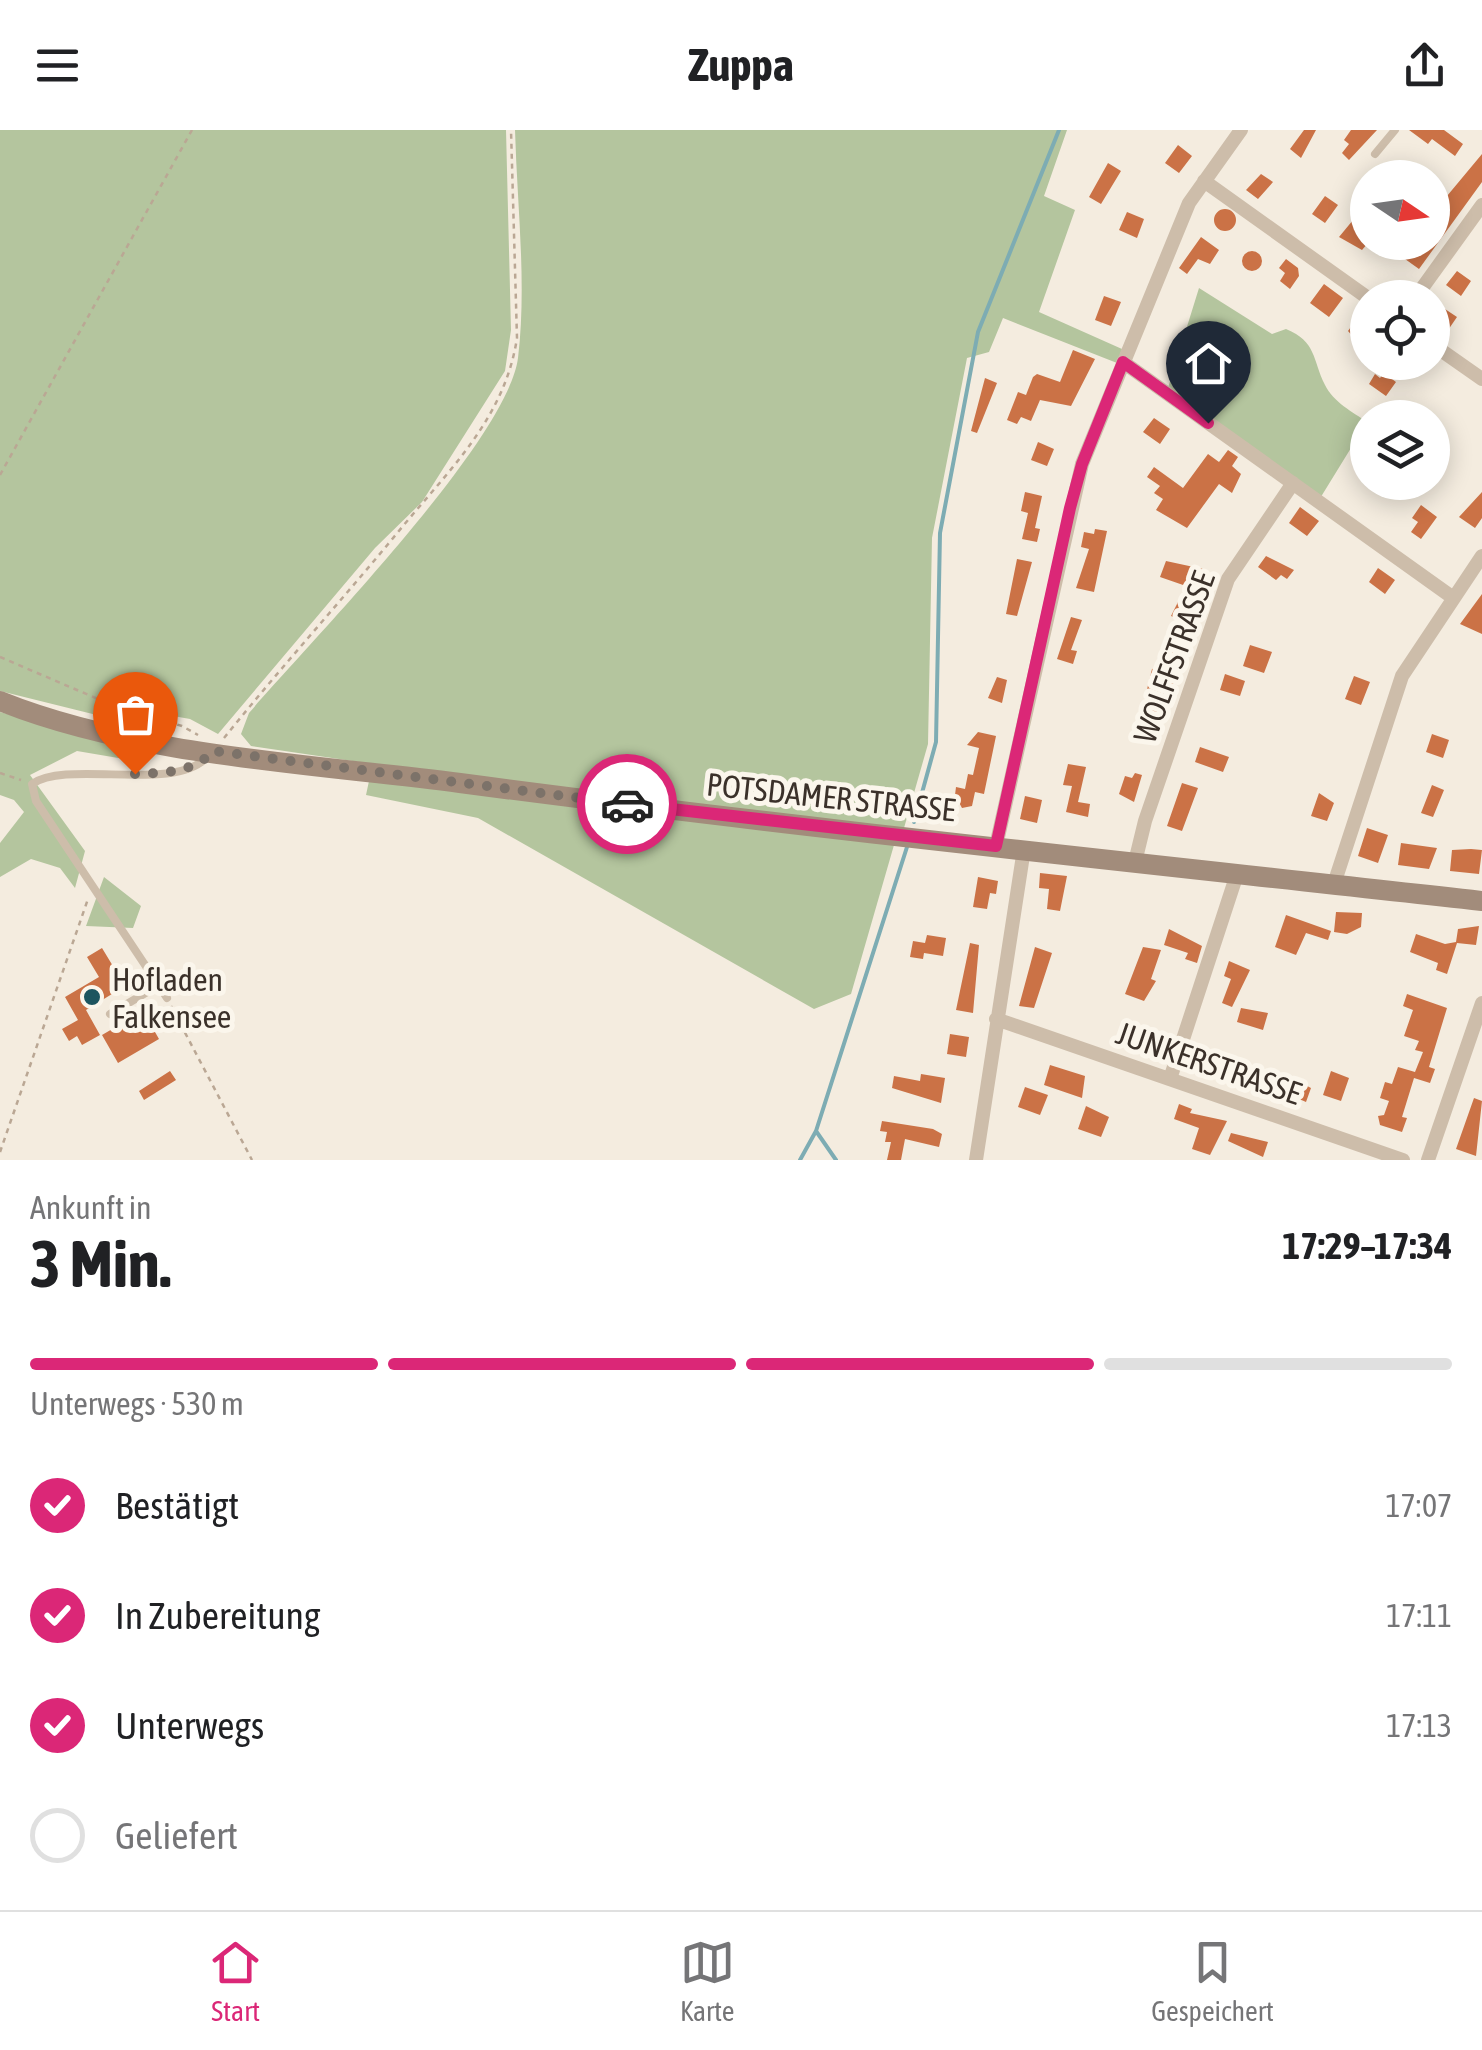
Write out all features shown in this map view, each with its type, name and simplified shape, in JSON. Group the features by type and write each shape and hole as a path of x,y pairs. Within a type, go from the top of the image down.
{"street":[{"path":"996,846 1082,464 1189,203 1241,130"},
{"path":"1204,181 1350,285"},
{"path":"1428,280 1482,206"},
{"path":"1450,357 1482,379"},
{"path":"1123,362 1452,597"},
{"name":"WOLFFSTRASSE","path":"1135,862 1145,821 1228,579 1293,483"},
{"path":"1334,884 1402,676 1482,556"},
{"name":"POTSDAMER STRASSE","path":"0,701 98,732 213,751 996,846 1482,900"},
{"path":"976,1160 1024,849"},
{"path":"1170,1079 1238,874"},
{"path":"1428,1160 1482,1003"},
{"name":"JUNKERSTRASSE","path":"996,1019 1403,1160"}],"lane":[{"path":"1375,154 1395,130"},
{"path":"166,998 36,801 32,784 40,778 155,774 190,768 202,763 213,751"},
{"path":"110,1014 159,985"}],"path":[{"path":"0,475 192,130"},
{"path":"0,657 112,706 182,726 213,751 464,458 500,394 513,365 517,338 512,130"},
{"path":"0,774 32,784"},
{"path":"0,1152 92,886"},
{"path":"166,998 252,1160"}],"green space":[{"path":"0,130 506,130 511,330 505,371 422,502 375,548 218,734 190,719 145,711 145,727 0,691"},
{"path":"515,130 1067,130 1044,196 1075,210 1039,312 1122,349 1117,363 1003,318 989,352 967,358 932,538 928,744 904,828 495,782 251,746 241,734 249,713 444,488 506,394 518,358 522,302"},
{"path":"1199,288 1272,334 1286,329 1309,346 1329,391 1350,410 1350,450 1319,500 1167,391"},
{"path":"0,712 133,748 130,760 77,751 30,775 85,851 75,888 60,868 31,859 0,877 0,843 24,812 14,800 0,795"},
{"path":"369,781 894,845 851,994 814,1009 478,818 366,795"},
{"path":"104,877 141,906 133,928 86,926"}],"building":[{"path":"1304,130 1316,130 1301,158 1290,149"},
{"path":"1351,130 1377,130 1349,160 1342,153 1349,144 1344,140"},
{"path":"1409,130 1444,130 1463,144 1455,156 1432,139 1428,144"},
{"path":"1178,145 1192,156 1179,173 1165,163"},
{"path":"1482,154 1482,182 1450,226 1450,192"},
{"path":"1108,163 1121,171 1101,204 1089,197"},
{"path":"1261,174 1273,182 1258,199 1246,190"},
{"path":"1325,196 1338,205 1325,223 1312,214"},
{"path":"1225,209 1236,220 1225,231 1214,220"},
{"path":"1127,212 1144,219 1137,238 1119,230"},
{"path":"1350,224 1350,243 1339,237"},
{"path":"1201,237 1219,250 1210,264 1198,259 1187,274 1179,268"},
{"path":"1248,251 1256,251 1262,261 1256,271 1248,271 1242,265 1242,257"},
{"path":"1286,259 1298,268 1299,276 1290,289 1280,281 1285,273 1279,268"},
{"path":"1406,260 1426,260 1419,269"},
{"path":"1457,271 1471,281 1461,296 1450,288 1450,280"},
{"path":"1324,284 1343,298 1329,317 1310,303"},
{"path":"1104,296 1121,302 1111,326 1095,320"},
{"path":"1073,350 1095,359 1071,406 1040,400 1031,421 1021,417 1017,424 1007,420 1018,392 1026,395 1037,374 1060,382"},
{"path":"985,378 997,383 977,433 971,431"},
{"path":"1371,380 1396,382 1386,396 1369,384"},
{"path":"1154,418 1170,429 1160,444 1143,432"},
{"path":"1038,442 1054,449 1047,466 1031,460"},
{"path":"1228,450 1238,457 1232,466 1241,474 1232,493 1219,484 1187,528 1156,510 1163,499 1154,493 1160,486 1147,477 1154,467 1183,488 1208,454 1219,462"},
{"path":"1025,492 1042,496 1035,528 1040,529 1037,542 1022,539 1028,513 1021,511"},
{"path":"1482,492 1482,518 1475,528 1459,517"},
{"path":"1421,505 1437,517 1421,539 1411,532 1418,522 1412,518"},
{"path":"1300,507 1319,521 1307,536 1289,523"},
{"path":"1095,529 1107,531 1094,592 1076,588 1089,549 1081,547 1084,532 1094,534"},
{"path":"1266,556 1294,570 1287,579 1281,575 1276,580 1258,567"},
{"path":"1017,559 1032,562 1017,616 1006,614"},
{"path":"1166,561 1203,569 1191,603 1198,606 1179,656 1166,651 1178,619 1171,616 1186,586 1160,577"},
{"path":"1378,568 1395,580 1385,594 1369,582"},
{"path":"1482,594 1482,634 1460,624"},
{"path":"1071,617 1082,620 1071,650 1077,651 1073,664 1057,659"},
{"path":"1250,645 1272,652 1264,673 1243,666"},
{"path":"1152,669 1176,675 1161,726 1148,722 1151,713 1142,710"},
{"path":"1225,674 1245,681 1240,696 1220,690"},
{"path":"1354,676 1370,682 1361,705 1345,699"},
{"path":"997,677 1007,680 1002,703 988,698"},
{"path":"978,732 996,736 984,794 975,792 972,806 962,808 955,795 956,787 965,789 968,774 973,775 979,748 967,745"},
{"path":"1432,734 1449,740 1443,758 1426,752"},
{"path":"1200,747 1229,757 1223,772 1195,762"},
{"path":"1068,764 1086,767 1078,802 1090,804 1088,817 1066,812 1072,786 1063,785"},
{"path":"1135,773 1142,775 1134,802 1119,794 1125,776 1132,778"},
{"path":"1182,783 1198,788 1182,831 1167,826"},
{"path":"1432,785 1444,790 1433,817 1421,813"},
{"path":"1319,793 1334,803 1327,821 1311,816"},
{"path":"1025,796 1042,800 1037,823 1020,819"},
{"path":"1367,828 1388,835 1378,863 1358,856"},
{"path":"1401,843 1437,848 1429,869 1398,865"},
{"path":"1452,850 1482,850 1479,874 1450,871"},
{"path":"1040,873 1067,876 1060,911 1047,909 1049,889 1039,888"},
{"path":"978,877 998,881 996,894 990,893 987,909 973,907"},
{"path":"1336,912 1362,913 1361,927 1347,934 1334,932"},
{"path":"1286,915 1331,931 1328,940 1306,933 1296,955 1275,947"},
{"path":"1479,926 1476,945 1457,943 1447,974 1436,970 1438,963 1410,952 1416,934 1445,944 1456,942 1458,929"},
{"path":"1169,929 1202,946 1197,963 1185,959 1188,953 1164,945"},
{"path":"927,935 946,938 943,956 924,953 923,959 910,957 913,941 925,943"},
{"path":"970,943 979,945 973,1013 956,1010"},
{"path":"1035,947 1052,953 1034,1008 1019,1006"},
{"path":"1143,947 1161,950 1151,979 1156,981 1144,1001 1125,994"},
{"path":"102,948 125,986 86,1010 100,1035 82,1045 77,1036 69,1041 62,1029 78,1020 65,997 99,977 87,957"},
{"path":"1229,961 1250,970 1232,1007 1222,1003 1231,979 1224,976"},
{"path":"1407,994 1447,1008 1429,1067 1435,1069 1430,1083 1414,1078 1402,1117 1407,1118 1402,1132 1380,1125 1378,1116 1384,1115 1389,1101 1380,1098 1385,1082 1392,1084 1398,1067 1415,1072 1423,1052 1415,1050 1419,1041 1404,1036 1413,1010 1403,1006"},
{"path":"1241,1008 1268,1013 1263,1030 1237,1022"},
{"path":"143,1011 159,1039 118,1063 102,1035"},
{"path":"950,1034 969,1037 966,1057 947,1054"},
{"path":"1050,1065 1085,1076 1082,1098 1044,1085"},
{"path":"170,1071 176,1080 144,1100 139,1091"},
{"path":"1331,1071 1349,1078 1341,1101 1323,1095"},
{"path":"921,1074 945,1078 941,1103 892,1088 894,1076 920,1081"},
{"path":"1286,1075 1311,1088 1306,1102 1281,1091"},
{"path":"1025,1087 1048,1095 1040,1115 1018,1107"},
{"path":"1474,1098 1482,1101 1476,1156 1456,1149"},
{"path":"1179,1104 1192,1109 1190,1113 1227,1121 1210,1155 1192,1149 1199,1128 1174,1119"},
{"path":"1086,1106 1109,1117 1101,1137 1078,1129"},
{"path":"882,1121 933,1129 942,1134 939,1147 905,1139 901,1160 887,1160 891,1142 885,1142 887,1132 880,1131"},
{"path":"1231,1133 1268,1142 1263,1157 1228,1141"}],"waterway":[{"path":"914,822 936,742 940,533 978,332 1059,130"},
{"path":"800,1160 816,1131 907,847"},
{"path":"816,1131 836,1160"}],"way so far":[{"path":"135,774 190,768 202,763 213,751 627,804"}],"place":[{"name":"Hofladen Falkensee","path":"92,997"}],"route":[{"path":"627,804 996,846 1070,508 1082,464 1123,362 1208,423"}]}
